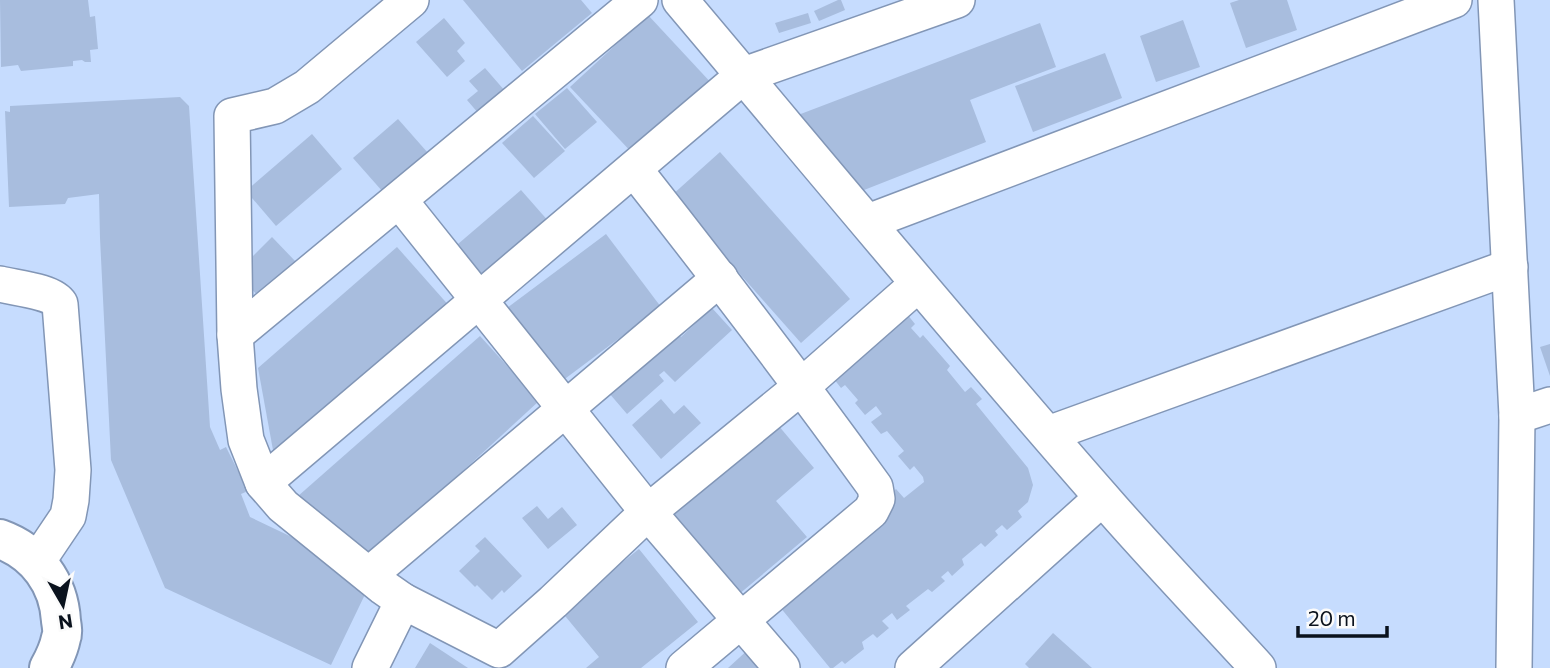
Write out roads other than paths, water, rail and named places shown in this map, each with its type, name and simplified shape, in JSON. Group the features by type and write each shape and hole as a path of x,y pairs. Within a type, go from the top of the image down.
{"street":[{"path":"411,0 307,87 275,106 232,116 235,335 246,440 263,483 283,506 403,601 512,659 553,602 648,512 802,386 918,284"},
{"path":"235,335 639,0"},
{"path":"680,0 1102,498 1258,668"},
{"path":"263,483 744,75 957,0"},
{"path":"868,222 1454,0"},
{"path":"1496,0 1517,416 1514,668"},
{"path":"634,169 802,386 875,487 877,499 871,511 684,668"},
{"path":"399,200 648,512 782,668"},
{"path":"1048,435 1510,267"},
{"path":"369,575 720,278"},
{"path":"0,284 46,294 57,299 60,304 73,470 71,500 68,516 37,562"},
{"path":"1517,416 1550,405"},
{"path":"913,668 1102,498"},
{"path":"0,539 14,544 37,562 52,583 60,608 62,665"},
{"path":"370,668 403,601"}]}
